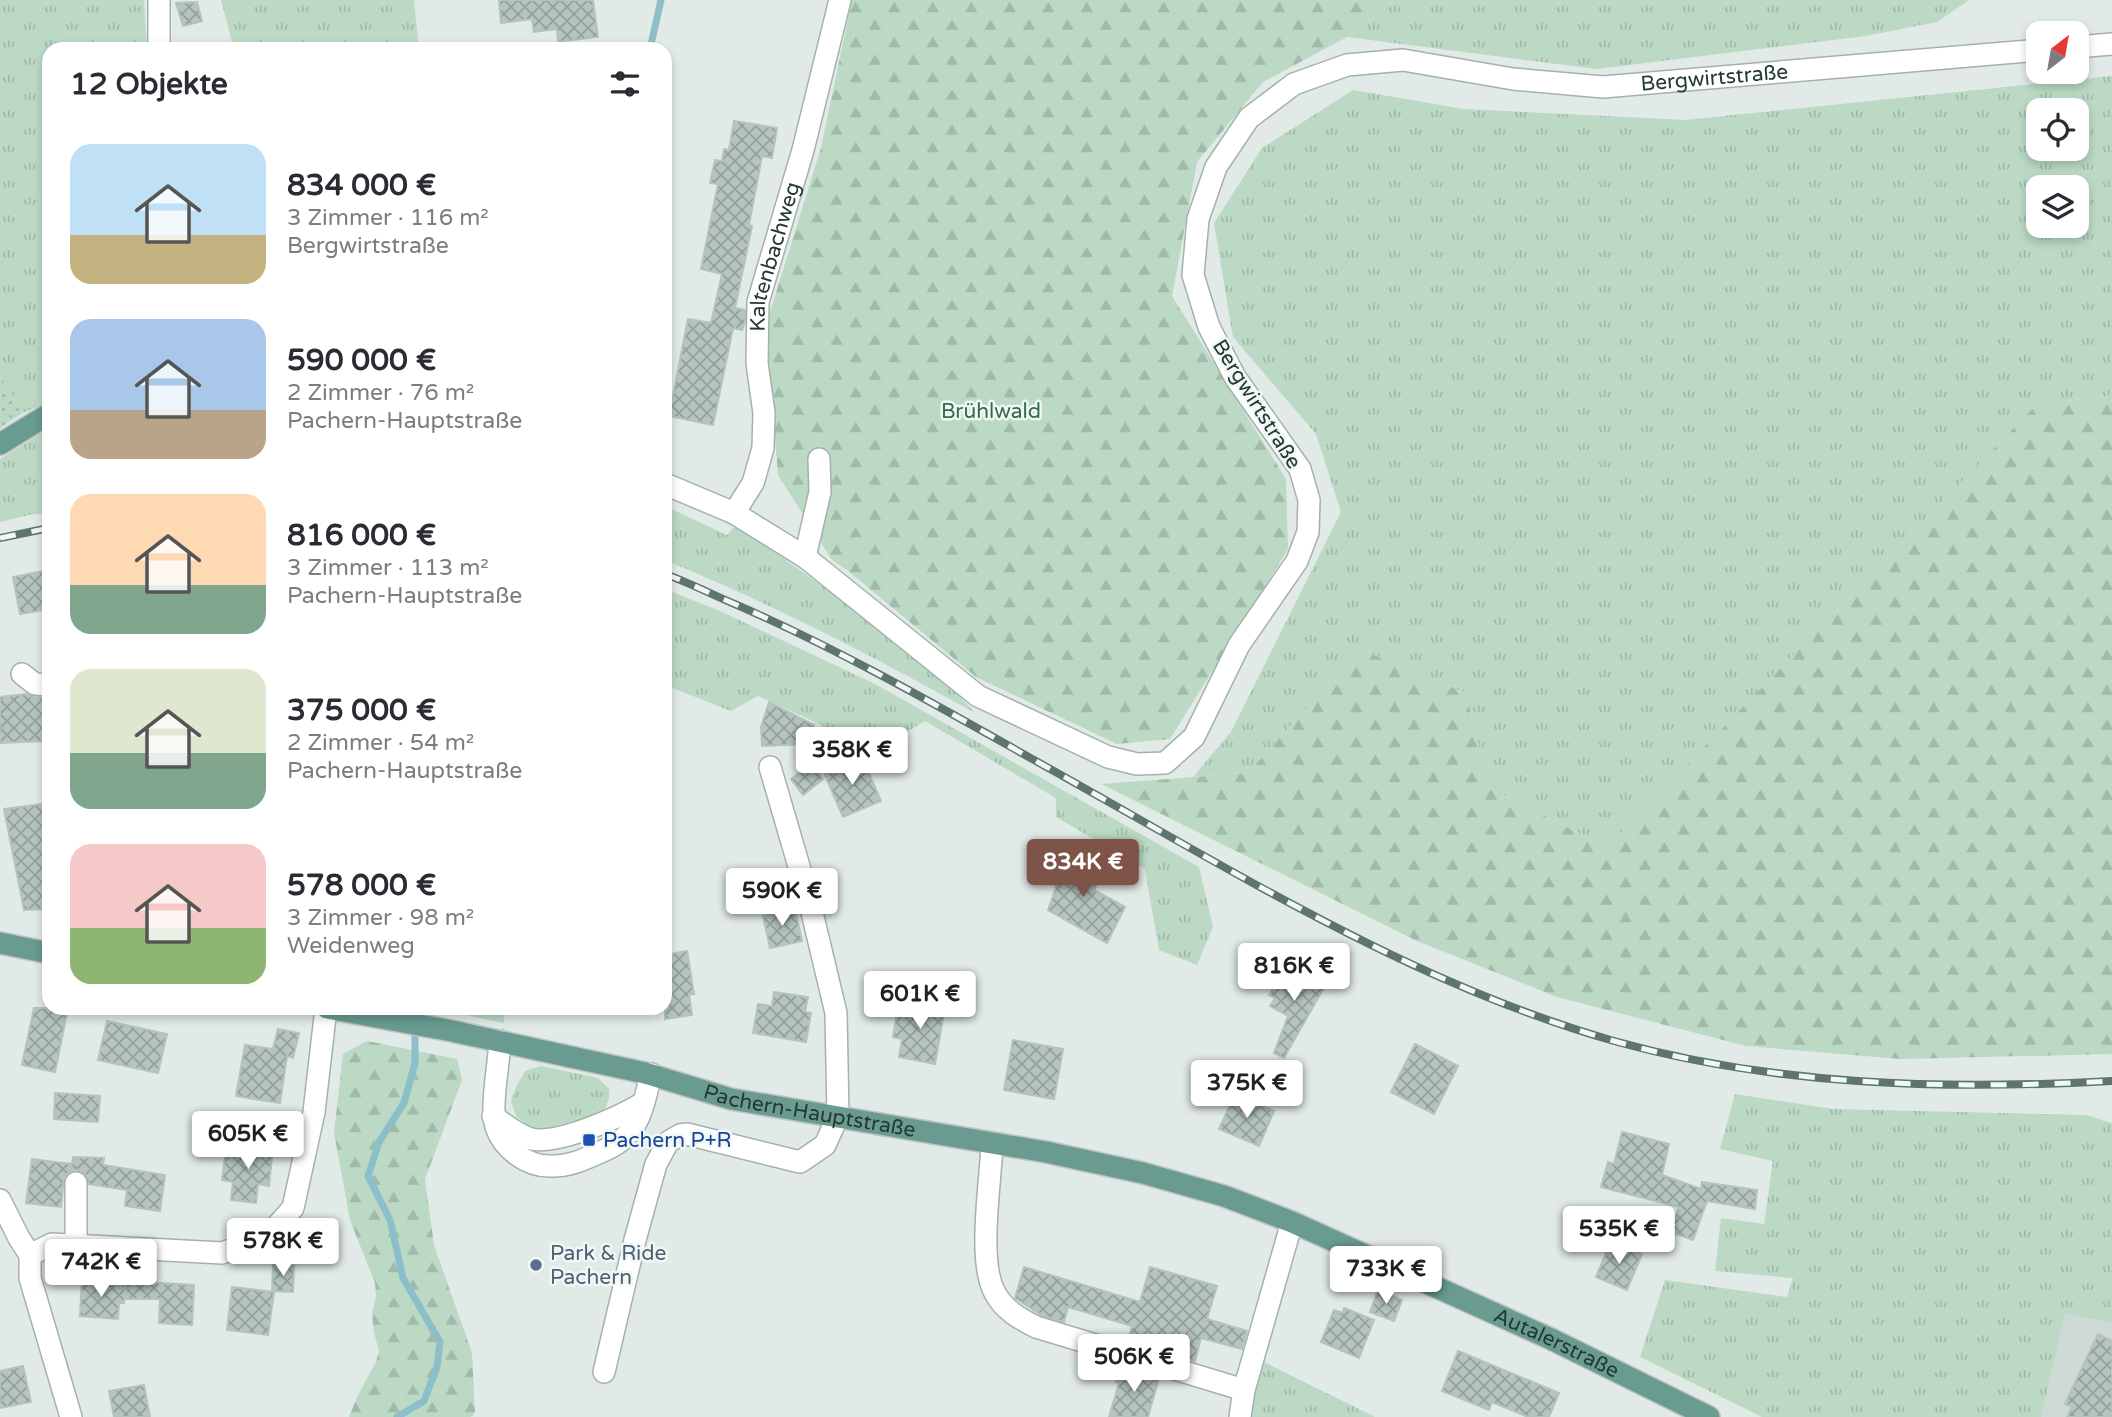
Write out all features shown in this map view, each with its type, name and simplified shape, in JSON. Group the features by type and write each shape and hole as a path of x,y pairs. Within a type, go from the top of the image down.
{"main road":[{"path":"0,444 42,418"},
{"path":"0,943 42,952"},
{"name":"Pachern-Hauptstraße","path":"363,1015 452,1031 650,1074 732,1099 992,1143 1143,1173 1224,1196 1290,1221"},
{"name":"Autalerstraße","path":"1290,1221 1551,1339 1709,1417"}],"street":[{"path":"159,0 159,42"},
{"name":"Kaltenbachweg","path":"734,513 752,483 763,448 764,412 757,363 758,302 803,150 840,0"},
{"path":"2090,46 2112,44"},
{"name":"Bergwirtstraße","path":"672,487 734,513 805,557 978,696 1108,757 1137,764 1165,763 1194,737 1239,645 1297,561 1308,532 1309,500 1300,469 1235,377 1209,327 1193,275 1198,219 1216,167 1249,118 1294,84 1347,65 1403,60 1513,79 1603,87 2026,51"},
{"path":"805,557 820,492 819,459"},
{"path":"22,674 35,684 42,684"},
{"path":"604,1372 635,1240 661,1153 668,1142 687,1134 800,1162 825,1145 838,1116 836,1013 810,904 770,767"},
{"path":"30,1255 52,1244 222,1253 267,1237 293,1208 314,1112 326,1015"},
{"path":"500,1041 493,1116 502,1140 513,1152 547,1167 578,1162 612,1148 629,1133 643,1103 650,1074"},
{"path":"493,1116 531,1139 552,1139 607,1122 643,1103"},
{"path":"992,1143 986,1260 990,1281 1003,1304 1036,1328 1244,1390"},
{"path":"76,1183 76,1245"},
{"path":"0,1200 30,1255 30,1278 71,1417"},
{"path":"1240,1417 1244,1390 1290,1221"}],"shaded area":[{"path":"2065,1312 2112,1323 2112,1417 2041,1417"}],"green space":[{"path":"0,0 144,0 147,42 42,42 42,405 23,413 0,373"},
{"path":"221,0 414,0 418,42 232,42"},
{"name":"Brühlwald","path":"852,0 1395,0 1347,37 1263,82 1197,162 1172,296 1286,479 1288,549 1170,739 1117,744 976,677 832,560 778,475 766,325 821,148"},
{"path":"1395,0 1969,0 1937,22 1866,36 1596,69 1347,37"},
{"path":"2112,76 2112,395 2036,405 1607,847 1489,788 1466,693 1359,649 1248,773 1193,777 1231,732 1341,512 1316,434 1233,337 1214,223 1262,148 1353,90 1464,109 1685,120 2034,84 2090,84 2090,78"},
{"path":"0,373 23,413 0,428"},
{"path":"2112,395 2112,1054 1901,1059 1746,1046 1557,997 1417,941 1101,784 1248,773 1359,649 1466,693 1489,788 1607,847 2036,405"},
{"path":"42,432 42,514 0,522 0,459"},
{"path":"672,509 727,535 735,526 765,545 944,680 975,713 823,632 672,563"},
{"path":"672,592 722,612 875,684 1199,867 1213,927 1197,965 1159,950 1145,869 1056,817 1056,798 925,721 876,750 758,696 731,711 672,688"},
{"path":"465,1015 505,1015 504,1023"},
{"path":"367,1041 457,1059 462,1080 425,1179 434,1245 472,1353 475,1412 471,1417 349,1417 379,1351 372,1314 376,1296 375,1283 350,1220 334,1133 343,1054"},
{"path":"541,1066 598,1078 609,1089 605,1109 591,1117 542,1129 528,1126 516,1116 511,1101 525,1071"},
{"path":"1735,1094 1833,1109 2086,1115 2112,1123 2112,1323 2065,1313 2041,1417 1762,1417 1640,1357 1665,1280 1787,1297 1793,1278 1715,1271 1721,1218 1764,1224 1773,1161 1720,1149"},
{"path":"1262,1361 1375,1417 1250,1417 1249,1397"}],"building":[{"path":"499,0 593,0 598,37 558,42 557,29 534,32 532,19 501,23"},
{"path":"197,2 202,21 183,26 176,3"},
{"path":"734,121 777,128 772,158 762,156 749,225 752,226 735,308 745,310 745,321 742,330 733,328 713,425 672,417 672,401 688,319 711,323 722,274 701,269 718,184 710,183 715,160 722,161 724,149 729,150"},
{"path":"42,571 42,610 20,614 13,577"},
{"path":"26,694 42,698 42,741 0,743 0,697"},
{"path":"769,702 814,725 807,744 762,746 761,727"},
{"path":"862,757 881,801 843,817 824,773"},
{"path":"812,763 823,779 803,795 791,779"},
{"path":"42,804 42,909 24,910 4,809"},
{"path":"1077,852 1086,869 1100,877 1094,890 1125,907 1107,943 1048,910 1056,887 1047,870"},
{"path":"795,909 802,941 770,948 763,916"},
{"path":"687,951 694,994 689,995 692,1015 665,1019 665,1015 672,1015 672,954"},
{"path":"1288,963 1326,984 1284,1058 1274,1053 1288,1016 1270,1006 1275,998 1269,995"},
{"path":"774,992 808,997 805,1012 811,1013 806,1042 753,1033 758,1004 772,1006"},
{"path":"910,1000 945,1007 935,1064 899,1057 902,1039 893,1037 897,1013 907,1015"},
{"path":"34,1008 42,1008 42,1015 67,1015 55,1072 22,1065"},
{"path":"107,1021 167,1034 158,1073 98,1060"},
{"path":"278,1029 299,1033 293,1058 287,1056 280,1103 236,1096 245,1045 273,1049"},
{"path":"1013,1040 1063,1049 1054,1099 1004,1090"},
{"path":"1415,1044 1458,1066 1434,1114 1391,1092"},
{"path":"55,1093 100,1096 98,1122 54,1119"},
{"path":"1235,1094 1274,1111 1259,1146 1219,1129"},
{"path":"1622,1132 1669,1144 1662,1175 1701,1189 1702,1182 1757,1190 1755,1209 1707,1201 1693,1240 1670,1232 1679,1207 1601,1187 1608,1162 1614,1164"},
{"path":"235,1144 273,1148 269,1186 258,1184 256,1203 231,1200 233,1182 222,1180 226,1150 234,1151"},
{"path":"73,1157 104,1158 103,1165 165,1175 160,1211 125,1206 127,1190 89,1184 87,1176 77,1170 70,1171 64,1177 61,1207 26,1203 32,1159 72,1164"},
{"path":"1611,1241 1642,1254 1627,1290 1596,1277"},
{"path":"273,1265 294,1266 293,1292 272,1291"},
{"path":"1024,1267 1140,1302 1150,1267 1217,1286 1207,1319 1247,1331 1242,1349 1201,1338 1195,1361 1128,1341 1132,1326 1068,1307 1064,1322 1041,1315 1015,1298"},
{"path":"82,1279 125,1283 124,1303 119,1303 118,1319 80,1316"},
{"path":"126,1281 194,1285 192,1325 159,1323 160,1299 126,1299"},
{"path":"232,1287 274,1292 268,1335 227,1330"},
{"path":"1378,1290 1402,1300 1394,1321 1370,1312"},
{"path":"1344,1308 1374,1320 1359,1358 1321,1342 1334,1310 1343,1313"},
{"path":"2098,1334 2112,1341 2112,1417 2067,1417 2072,1407 2065,1404"},
{"path":"1458,1351 1559,1393 1549,1417 1528,1417 1492,1402 1489,1410 1442,1391"},
{"path":"23,1366 31,1402 0,1408 0,1371"},
{"path":"1121,1366 1159,1378 1148,1417 1109,1417"},
{"path":"144,1385 150,1417 114,1417 109,1391"}],"waterway":[{"path":"652,42 661,0"},
{"path":"397,1417 424,1401 437,1367 440,1342 403,1278 390,1220 368,1176 379,1142 404,1103 415,1063 415,1015"}],"railway":[{"path":"0,538 42,529"},
{"path":"672,577 854,661 1321,920 1465,988 1538,1017 1614,1041 1675,1056 1799,1076 1924,1084 2112,1081"}],"place":[{"name":"Pachern P+R","path":"589,1140"},
{"name":"Park & Ride Pachern","path":"536,1265"}]}
